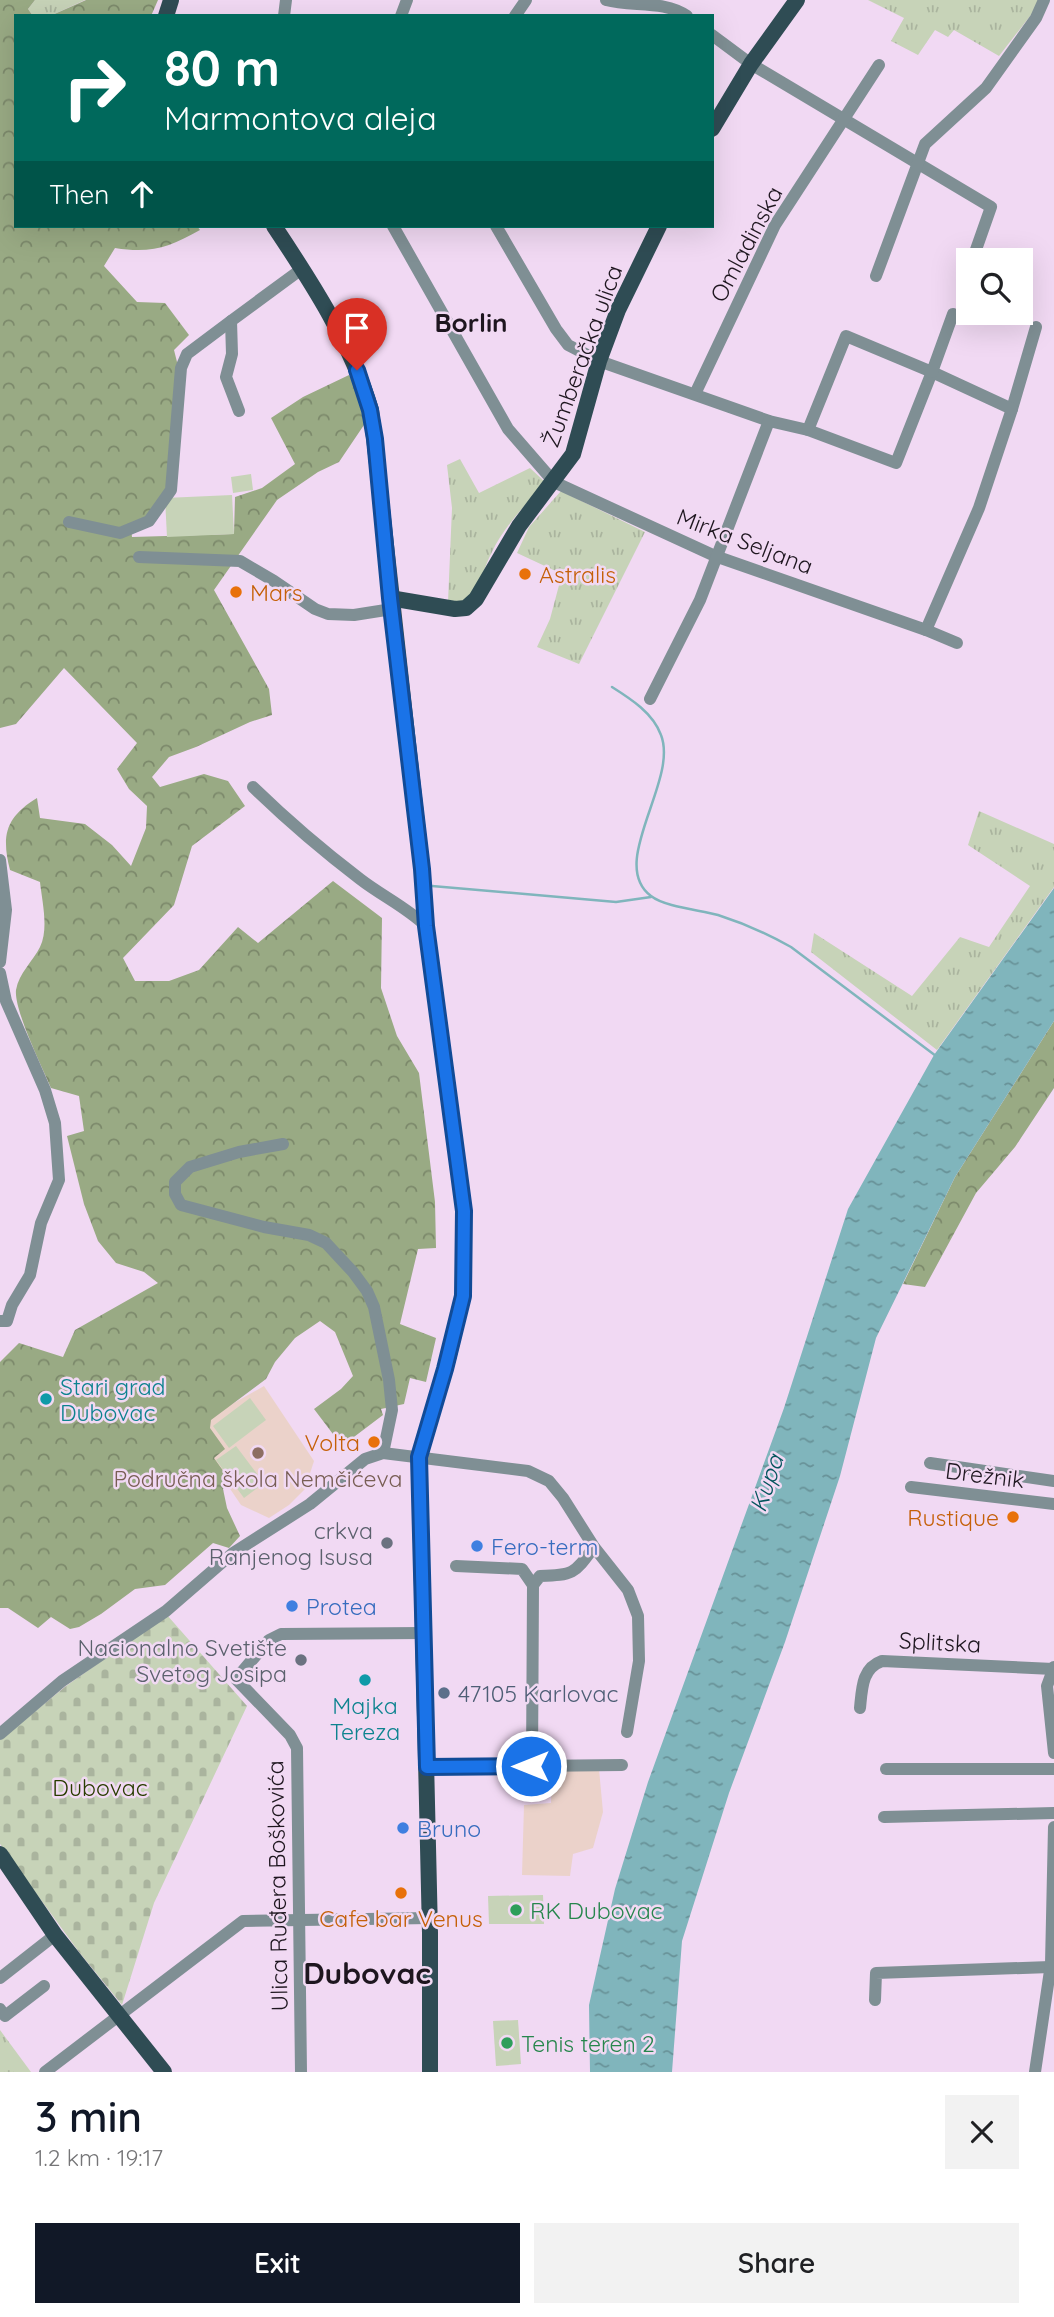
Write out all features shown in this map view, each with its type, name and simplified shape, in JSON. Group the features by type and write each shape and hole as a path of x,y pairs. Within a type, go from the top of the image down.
{"main road":[{"path":"714,126 751,64 797,0"},
{"path":"276,228 303,268 352,357 370,410 422,869 426,926 463,1187 463,1296 419,1457 426,1680 430,2072"},
{"name":"Žumberačka ulica","path":"391,603 455,609 466,608 476,599 519,526 573,454 599,361 618,310 658,228"},
{"path":"0,1854 55,1934 164,2072"}],"street":[{"path":"606,0 622,4 651,4 685,14"},
{"path":"876,276 925,144 986,88 1036,18 1044,0"},
{"path":"714,36 751,64 991,207 977,248"},
{"name":"Omladinska","path":"695,394 775,225 879,65"},
{"path":"394,228 508,429 554,482"},
{"path":"497,228 568,345 599,361 769,421 808,430 896,463 953,314"},
{"path":"69,522 120,533 149,521 171,491 181,368 187,354 303,268"},
{"path":"230,321 232,354 226,377 239,411"},
{"path":"926,630 979,508 1036,327"},
{"path":"808,430 846,336 1012,409"},
{"path":"650,699 700,600 769,421"},
{"name":"Mirka Seljana","path":"554,482 715,556 957,643"},
{"path":"139,557 240,561 328,614 354,615 391,603"},
{"path":"253,788 291,824 363,881 410,910 426,926"},
{"path":"0,860 6,910 0,962"},
{"path":"0,973 6,1001 45,1090 55,1123 59,1180 41,1223 30,1275 4,1315"},
{"path":"283,1144 239,1152 190,1167 174,1182 175,1194 181,1205 309,1236 326,1243 353,1272 367,1291 374,1307 389,1380 392,1410 383,1453"},
{"path":"0,1734 62,1681 166,1611 233,1553 310,1504 365,1460 383,1453 528,1471 549,1481 563,1497 594,1547 628,1590 638,1616 639,1661 627,1732"},
{"path":"930,1463 1054,1481"},
{"name":"Drežnik","path":"911,1487 1054,1504"},
{"path":"533,1585 540,1576 564,1576 576,1570 594,1547"},
{"path":"456,1566 522,1569 533,1585 531,1766"},
{"name":"Ulica Ruđera Boškovića","path":"301,2072 295,1742 236,1679 269,1640 281,1634 424,1633"},
{"name":"Splitska","path":"860,1707 864,1678 872,1664 882,1661 1053,1668 1047,1686 1054,1753"},
{"path":"427,1767 622,1765"},
{"path":"886,1769 1054,1769"},
{"path":"884,1817 1054,1813"},
{"path":"1035,2072 1050,1967 1054,1827"},
{"path":"46,2072 243,1921 430,1918"},
{"path":"0,1978 55,1934"},
{"path":"875,2000 876,1973 1050,1967"},
{"path":"0,2009 5,2016 44,1986"}],"shaded area":[{"name":"Područna škola Nemčićeva","path":"264,1386 314,1461 305,1489 289,1505 269,1518 241,1505 201,1446 200,1422"},
{"path":"552,1769 599,1769 603,1812 593,1848 573,1854 570,1876 522,1875 524,1805 551,1803"}],"green space":[{"path":"0,0 35,0 28,9 32,14 14,14 14,228 200,230 160,248 115,248 104,266 137,302 165,303 189,335 174,350 178,366 167,490 149,518 131,528 132,537 234,534 235,497 262,488 295,464 271,418 303,397 349,375 359,392 366,422 339,462 318,472 277,500 214,590 269,689 272,715 169,757 152,777 160,787 204,774 228,781 245,806 192,846 174,905 123,958 135,981 169,981 199,970 238,927 258,943 333,881 382,918 381,988 397,1036 419,1073 435,1202 436,1248 418,1249 400,1324 436,1338 426,1382 410,1378 404,1404 381,1409 383,1415 342,1446 314,1409 341,1389 353,1376 335,1332 320,1321 295,1338 275,1362 266,1379 211,1420 210,1428 225,1449 214,1458 229,1479 223,1489 227,1508 240,1536 229,1548 213,1543 165,1585 135,1589 101,1614 79,1627 70,1629 51,1617 38,1628 8,1608 0,1608 0,1362 19,1343 63,1357 75,1330 158,1283 144,1272 116,1263 98,1241 84,1204 67,1136 84,1131 79,1096 51,1088 29,1039 17,999 16,990 20,978 43,940 44,915 40,882 10,870 6,837 18,812 37,798 40,818 85,824 112,845 131,866 146,828 147,806 129,789 117,769 137,743 64,668 16,724 0,728"},
{"path":"35,0 85,0 54,14 32,14 28,9"},
{"path":"86,0 158,0 152,14 54,14"},
{"path":"868,0 1039,0 1034,11 999,56 954,30 948,37 935,30 918,55 891,41 904,18"},
{"path":"460,459 479,493 530,468 545,482 503,533 477,586 461,603 448,602 452,508 447,465"},
{"path":"251,474 253,490 233,493 231,477"},
{"path":"561,491 645,532 579,664 537,647 550,619 562,574 517,553 529,527"},
{"path":"232,495 234,534 167,537 165,498"},
{"path":"979,811 1054,844 1054,887 937,1050 811,952 814,933 912,996 960,937 989,947 1030,886 968,845"},
{"path":"1054,1021 1054,1088 1015,1147 976,1193 925,1287 903,1284 955,1177"},
{"path":"250,1398 266,1420 229,1448 213,1426"},
{"path":"236,1446 264,1483 244,1498 216,1460"},
{"name":"Dubovac","path":"167,1615 247,1706 154,1903 122,2005 79,1952 0,1844 0,1740 66,1686"},
{"name":"RK Dubovac","path":"543,1895 544,1924 489,1924 488,1896"},
{"name":"Tenis teren 2","path":"518,2020 521,2064 496,2066 493,2021"},
{"path":"0,2030 31,2072 0,2072"}],"water":[{"name":"Kupa","path":"1054,888 1054,1021 955,1177 876,1338 840,1476 785,1642 729,1793 682,1941 672,2072 590,2072 589,2005 615,1889 648,1782 784,1408 848,1209 934,1055"}],"waterway":[{"path":"612,687 647,713 661,735 664,754 661,775 640,843 637,863 640,881 651,896 674,906 727,918 791,947 936,1056"},
{"path":"432,886 616,902 651,897"}],"place":[{"name":"Astralis","path":"525,574"},
{"name":"Mars","path":"236,592"},
{"name":"Stari grad Dubovac","path":"46,1399"},
{"name":"Volta","path":"374,1442"},
{"name":"Područna škola Nemčićeva","path":"258,1453"},
{"name":"Rustique","path":"1013,1517"},
{"name":"crkva Ranjenog Isusa","path":"387,1543"},
{"name":"Fero-term","path":"477,1546"},
{"name":"Protea","path":"292,1606"},
{"name":"Nacionalno Svetište Svetog Josipa","path":"301,1660"},
{"name":"Majka Tereza","path":"365,1680"},
{"name":"47105 Karlovac","path":"444,1693"},
{"name":"Bruno","path":"403,1828"},
{"name":"Cafe bar Venus","path":"401,1893"},
{"name":"RK Dubovac","path":"516,1910"},
{"name":"Tenis teren 2","path":"507,2043"}],"district":[{"name":"Borlin","path":"471,322"},
{"name":"Dubovac","path":"367,1973"}],"route":[{"path":"357,370 370,410 375,439 426,926 463,1187 463,1296 419,1457 427,1767 531,1766"}]}
